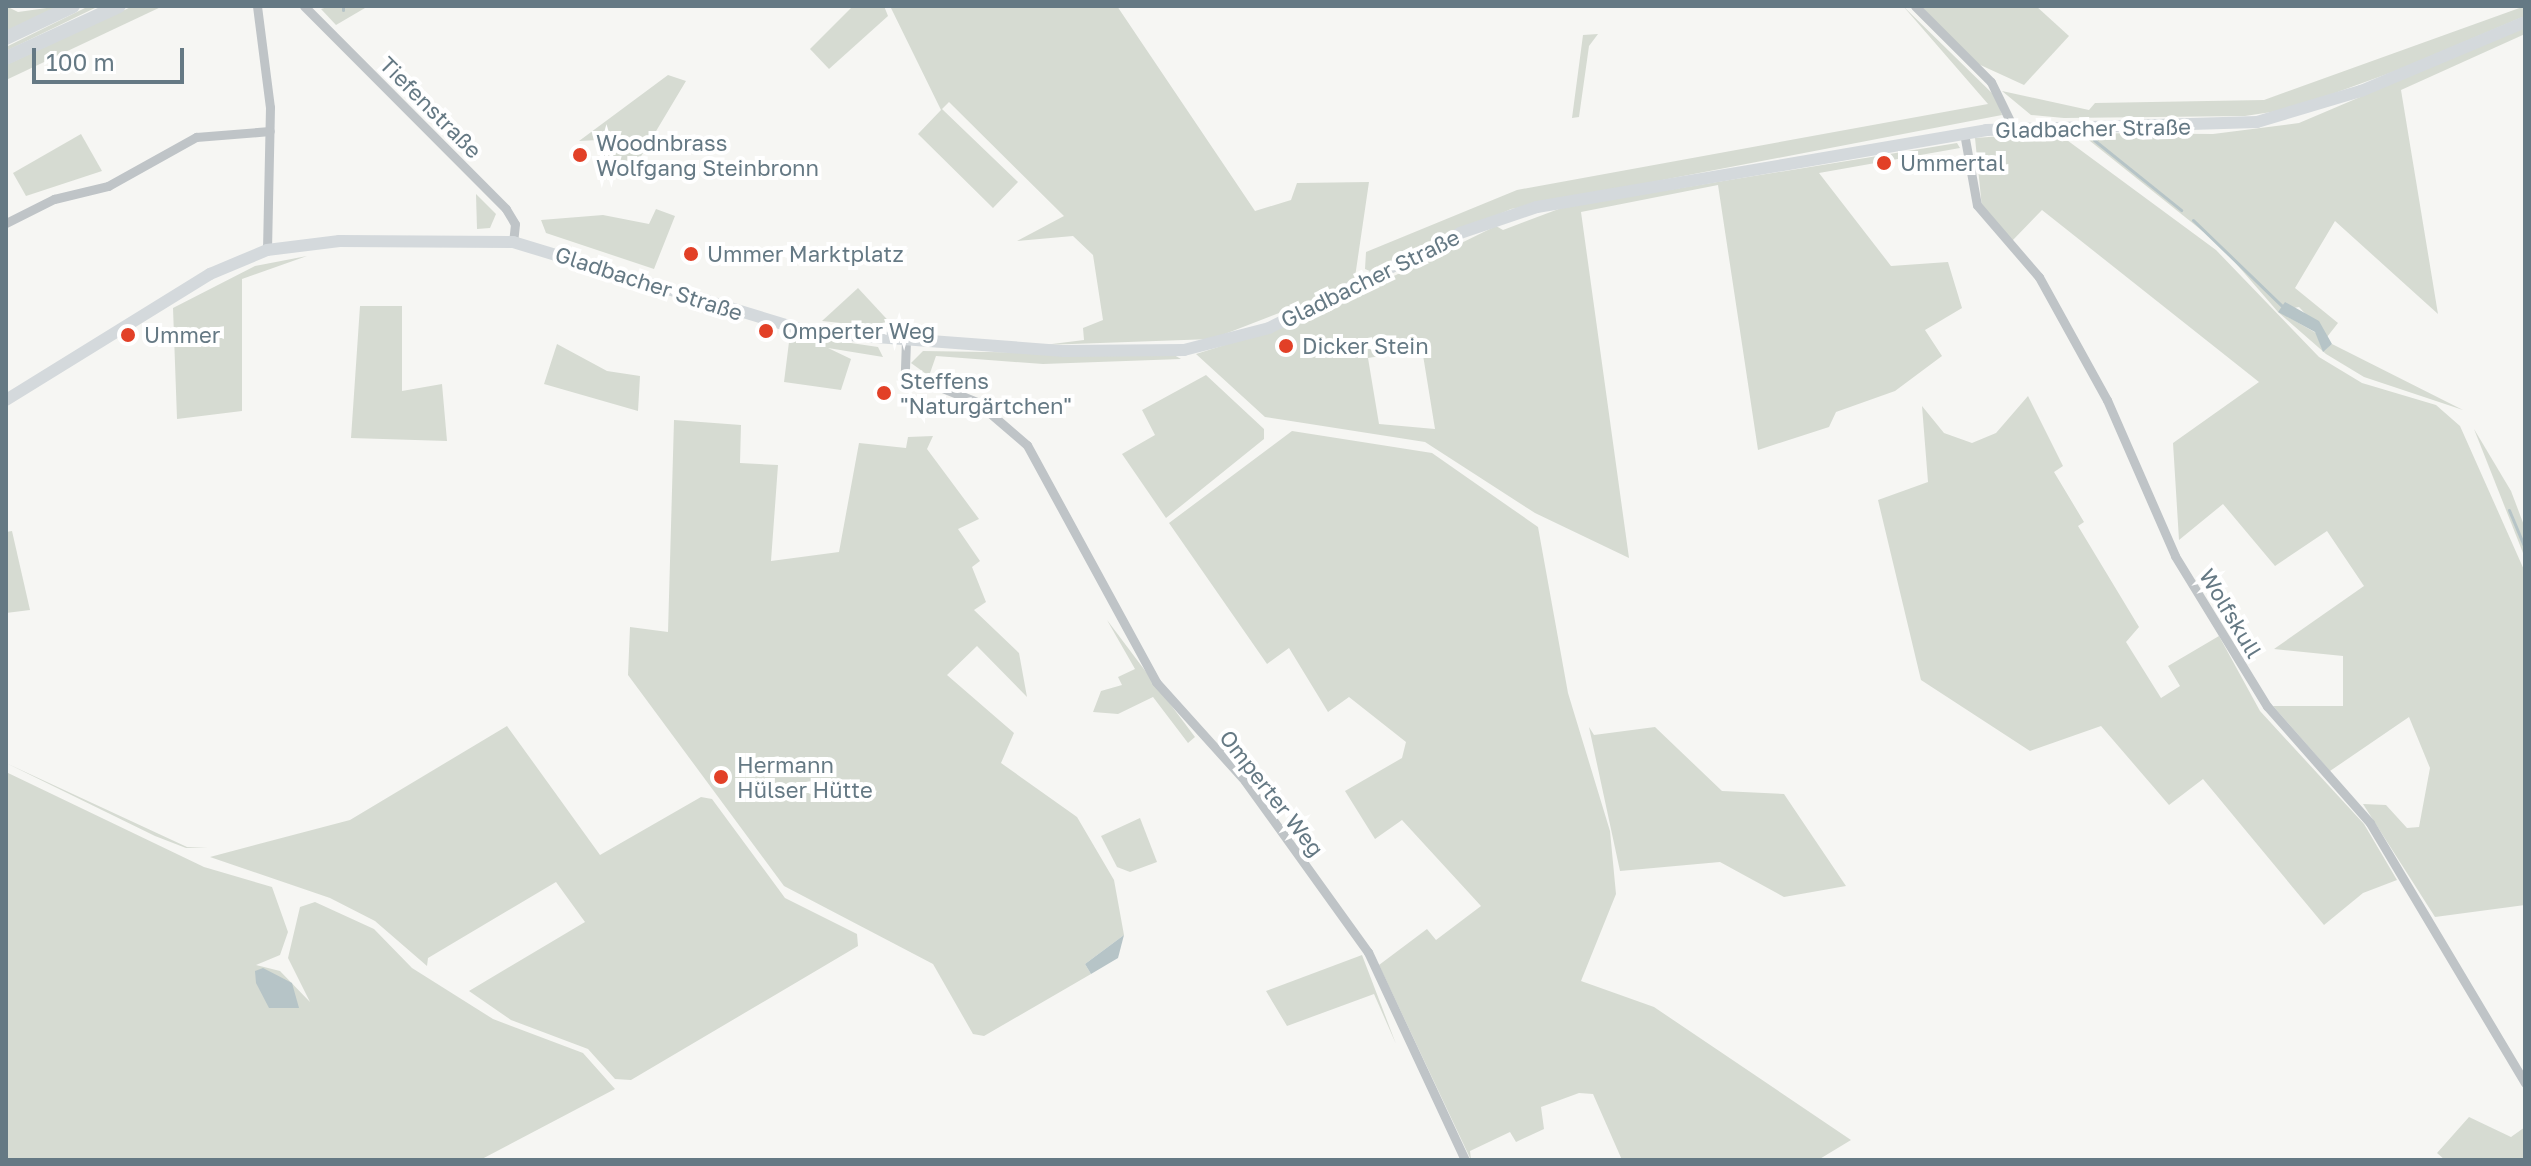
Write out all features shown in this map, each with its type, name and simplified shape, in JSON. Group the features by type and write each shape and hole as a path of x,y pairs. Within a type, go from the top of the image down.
{"main road":[{"path":"6,38 73,6"},
{"path":"6,58 119,6"},
{"name":"Gladbacher Straße","path":"6,400 210,274 267,250 339,241 513,242 797,329 906,340 1184,350 1269,328 1460,233 1537,207 2013,127 2257,122 2361,91 2525,22"}],"street":[{"path":"257,6 270,131 267,250"},
{"name":"Tiefenstraße","path":"304,6 506,209 515,224 513,242"},
{"path":"1915,6 1991,82 2013,127"},
{"path":"6,223 54,199 108,186 196,137 270,131"},
{"name":"Wolfskull","path":"1964,133 1977,205 2039,277 2107,400 2175,556 2267,706 2370,823 2525,1083"},
{"name":"Omperter Weg","path":"906,340 905,373 977,402 1027,445 1156,682 1245,781 1368,952 1465,1160"}],"shaded area":[{"path":"6,6 18,12 61,6 6,32"},
{"path":"89,6 99,6 6,51 6,47"},
{"path":"133,6 163,6 6,80 6,65"},
{"path":"331,6 365,8 336,25 321,9"},
{"path":"853,6 884,6 888,16 829,69 810,49"},
{"path":"890,6 1117,6 1255,211 1291,200 1297,183 1369,182 1354,284 1212,339 1044,345 1084,340 1083,328 1103,320 1093,255 1073,236 1017,241 1064,216 949,102 942,109 1018,182 993,208 918,134 941,110"},
{"path":"1903,6 1996,97 2002,115 1511,209 1372,272 1365,269 1366,252 1517,190 1988,104"},
{"path":"1921,6 2036,6 2069,36 2024,85 1976,63"},
{"path":"2525,6 2525,16 2398,70 2291,109 2245,116 2064,118 2031,115 2002,91 2089,110 2095,103 2264,100"},
{"path":"2525,27 2525,34 2401,90 2438,314 2335,221 2295,288 2338,323 2327,337 2299,307 2278,311 2316,333 2323,351 2332,344 2463,410 2364,377 2326,354 2278,312 2220,245 2080,133 2213,134 2299,123"},
{"path":"1598,34 1589,46 1579,117 1572,118 1583,35"},
{"path":"668,75 686,81 634,168 606,162 598,140 579,141"},
{"path":"2056,132 2216,250 2319,357 2362,383 2436,405 2460,426 2525,572 2525,905 2435,917 2363,804 2386,805 2407,828 2419,827 2430,768 2409,717 2330,771 2273,706 2343,706 2343,656 2274,649 2364,586 2327,531 2275,566 2223,504 2179,540 2173,443 2259,382 2042,210 2012,241 1982,208 1975,138"},
{"path":"81,134 102,171 26,196 13,173"},
{"path":"1957,143 1960,148 1819,173 1891,266 1948,262 1962,308 1925,330 1942,356 1895,391 1836,412 1829,427 1758,450 1718,185 1581,212 1629,558 1535,513 1425,442 1265,417 1196,354 1302,321 1496,226 1503,230 1564,207","holes":["1422,349 1435,429 1379,424 1368,358"]},
{"path":"476,194 496,214 490,228 477,229"},
{"path":"656,209 675,216 654,269 546,233 541,220 603,215 649,224"},
{"path":"307,256 242,279 242,411 177,419 173,308 255,266"},
{"path":"858,288 896,329 822,321"},
{"path":"2285,302 2319,321 2332,344 2323,352 2315,332 2278,312"},
{"path":"360,306 402,306 402,391 442,384 447,441 351,438"},
{"path":"790,334 878,347 883,357 828,348 851,359 841,390 784,382"},
{"path":"557,344 607,371 640,376 638,411 544,384"},
{"path":"923,351 1174,355 1181,359 1043,364 936,356 929,376 911,363"},
{"path":"1206,375 1264,429 1264,439 1166,518 1122,454 1155,435 1142,410"},
{"path":"2028,396 2063,466 2054,472 2084,522 2078,526 2139,627 2126,642 2161,698 2180,686 2168,666 2219,636 2260,711 2364,824 2397,880 2363,893 2324,925 2203,779 2169,805 2101,726 2030,751 1921,680 1878,500 1928,482 1922,406 1944,433 1972,443 1996,433"},
{"path":"674,420 741,425 740,463 778,465 771,561 839,552 859,443 906,448 908,437 933,436 927,449 979,519 958,529 980,561 972,567 986,602 974,610 1019,653 1027,697 977,646 947,675 1014,733 1001,763 1077,817 1114,880 1124,935 1085,964 1091,974 984,1036 973,1034 933,964 784,886 628,675 630,627 668,632"},
{"path":"2474,429 2511,491 2525,528 2525,558"},
{"path":"1292,431 1432,453 1538,527 1568,693 1610,831 1616,894 1581,981 1654,1007 1851,1140 1818,1160 1622,1160 1593,1094 1579,1093 1541,1107 1544,1129 1516,1142 1510,1132 1470,1151 1471,1160 1379,965 1427,929 1436,940 1481,906 1402,820 1375,839 1345,791 1402,758 1406,742 1349,697 1328,712 1289,648 1267,664 1169,523"},
{"path":"12,531 30,610 6,613 6,532"},
{"path":"1107,620 1195,737 1188,743 1153,697 1118,714 1093,712 1101,691 1122,685 1118,677 1135,669"},
{"path":"507,726 600,855 701,797 712,799 785,898 857,934 858,946 631,1080 615,1079 588,1049 511,1020 469,991 585,922 556,882 428,958 427,966 375,921 330,898 210,857 350,820"},
{"path":"1589,727 1594,735 1655,727 1722,791 1784,794 1846,886 1784,897 1720,862 1620,871"},
{"path":"6,763 187,847 208,847 186,848 155,836"},
{"path":"6,772 204,867 272,887 288,932 280,955 256,965 280,971 310,1002 288,958 300,907 315,902 374,929 412,968 493,1019 583,1053 615,1089 480,1160 6,1160"},
{"path":"1140,818 1157,862 1130,872 1117,867 1101,836"},
{"path":"1124,935 1118,958 1091,974 1085,964"},
{"path":"1362,955 1396,1044 1374,994 1287,1026 1266,991"},
{"path":"263,968 292,983 299,1008 269,1008 256,983 255,971"},
{"path":"2469,1117 2511,1137 2525,1127 2525,1160 2445,1160 2437,1153"}],"waterway":[{"path":"2094,140 2181,210"},
{"path":"2193,220 2283,307"},
{"path":"2509,510 2525,548"}],"place":[{"name":"Woodnbrass Wolfgang Steinbronn","path":"580,155"},
{"name":"Ummertal","path":"1884,163"},
{"name":"Ummer Marktplatz","path":"691,254"},
{"name":"Omperter Weg","path":"766,331"},
{"name":"Ummer","path":"128,335"},
{"name":"Dicker Stein","path":"1286,346"},
{"name":"Steffens \"Naturgärtchen\"","path":"884,393"},
{"name":"Hermann Hülser Hütte","path":"721,777"}]}
